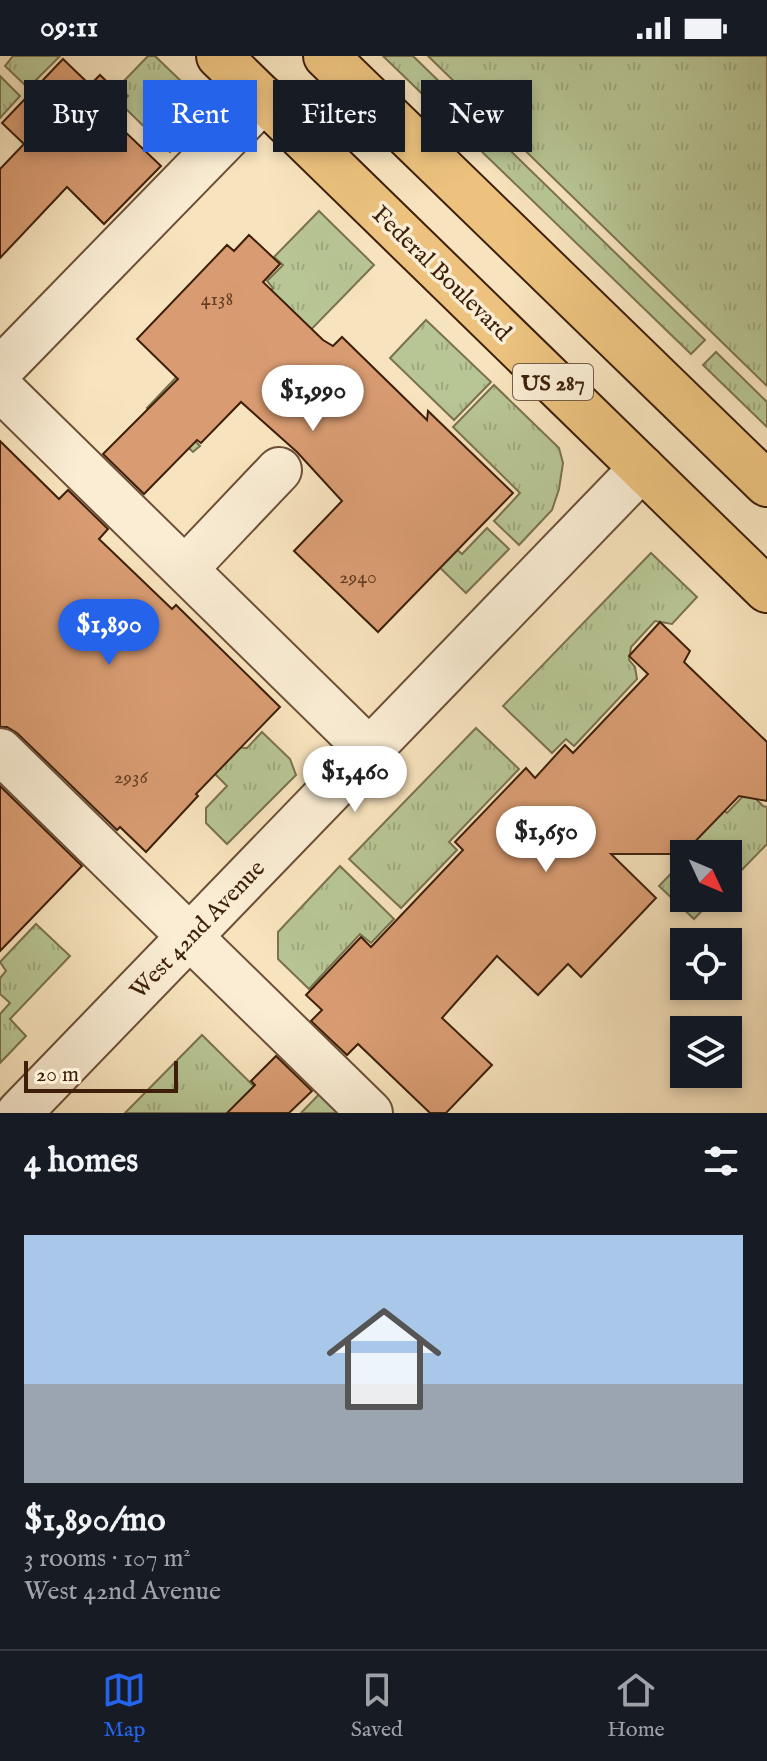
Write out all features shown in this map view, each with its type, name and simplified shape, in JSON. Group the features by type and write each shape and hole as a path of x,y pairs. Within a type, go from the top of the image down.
{"main road":[{"name":"Federal Boulevard","path":"219,56 767,590"},
{"name":"US 287","path":"326,56 767,484"}],"street":[{"path":"0,370 264,99"},
{"path":"0,388 369,750"},
{"name":"West 42nd Avenue","path":"19,1113 642,468"},
{"path":"185,569 279,470"},
{"path":"0,751 370,1113"}],"green space":[{"path":"13,56 60,56 36,80 24,80 24,84 5,66"},
{"path":"148,56 155,56 180,80 143,80 143,126 127,110 125,80"},
{"path":"383,56 413,56 438,80 421,80 421,93"},
{"path":"428,56 767,56 767,386 527,152 532,152 532,80 453,80"},
{"path":"0,76 20,96 0,118"},
{"path":"482,152 512,152 705,340 691,354"},
{"path":"319,211 374,265 218,425 184,430 200,446 193,452 147,408 184,369 189,373 273,288 267,281 283,265 274,257"},
{"path":"426,320 491,382 454,420 390,358"},
{"path":"716,352 767,402 767,427 703,365"},
{"path":"494,385 559,448 563,463 552,510 519,545 494,521 520,493 453,427"},
{"path":"487,528 509,549 466,593 429,557 446,540 462,554"},
{"path":"651,553 697,597 672,624 655,621 631,647 629,660 635,667 637,679 574,746 566,739 552,753 503,706"},
{"path":"476,728 519,769 449,842 457,850 401,908 349,859"},
{"path":"262,732 290,759 296,775 227,844 206,823 206,808 227,786 207,766 226,747 247,748"},
{"path":"748,791 767,807 767,844 742,870 742,840 691,840 721,808 727,813"},
{"path":"340,866 394,919 371,943 360,934 309,989 278,959 278,932"},
{"path":"670,875 670,896 659,886"},
{"path":"687,912 701,912 694,919"},
{"path":"36,924 70,956 10,1019 26,1036 0,1063 0,1014 10,1003 0,994 0,978 6,971 0,962"},
{"path":"202,1035 281,1113 125,1113"},
{"path":"329,1084 358,1113 301,1113"}],"building":[{"path":"63,59 85,80 43,80"},
{"path":"24,100 24,144 2,123"},
{"path":"127,134 161,166 104,224 67,187 0,258 0,169 24,144 24,152 127,152"},
{"path":"249,235 280,264 263,282 323,340 333,346 342,337 427,420 428,411 513,493 378,632 294,551 342,501 297,452 241,402 201,443 197,440 144,494 103,454 178,379 137,339 227,245 234,251"},
{"path":"0,441 59,499 68,490 108,529 99,539 172,609 176,605 280,707 196,794 198,796 146,852 120,827 117,830 17,733 0,727"},
{"path":"660,622 690,651 684,662 767,742 767,801 739,796 697,840 670,840 670,854 611,854 656,898 581,977 568,964 538,995 497,956 442,1018 492,1065 446,1113 430,1113 358,1044 347,1055 311,1021 322,1010 306,995 361,937 371,947 463,850 455,842 526,768 535,778 565,745 573,753 648,674 629,656"},
{"path":"0,786 82,866 0,951"},
{"path":"276,1056 312,1091 289,1113 227,1113 255,1085 251,1081"}]}
